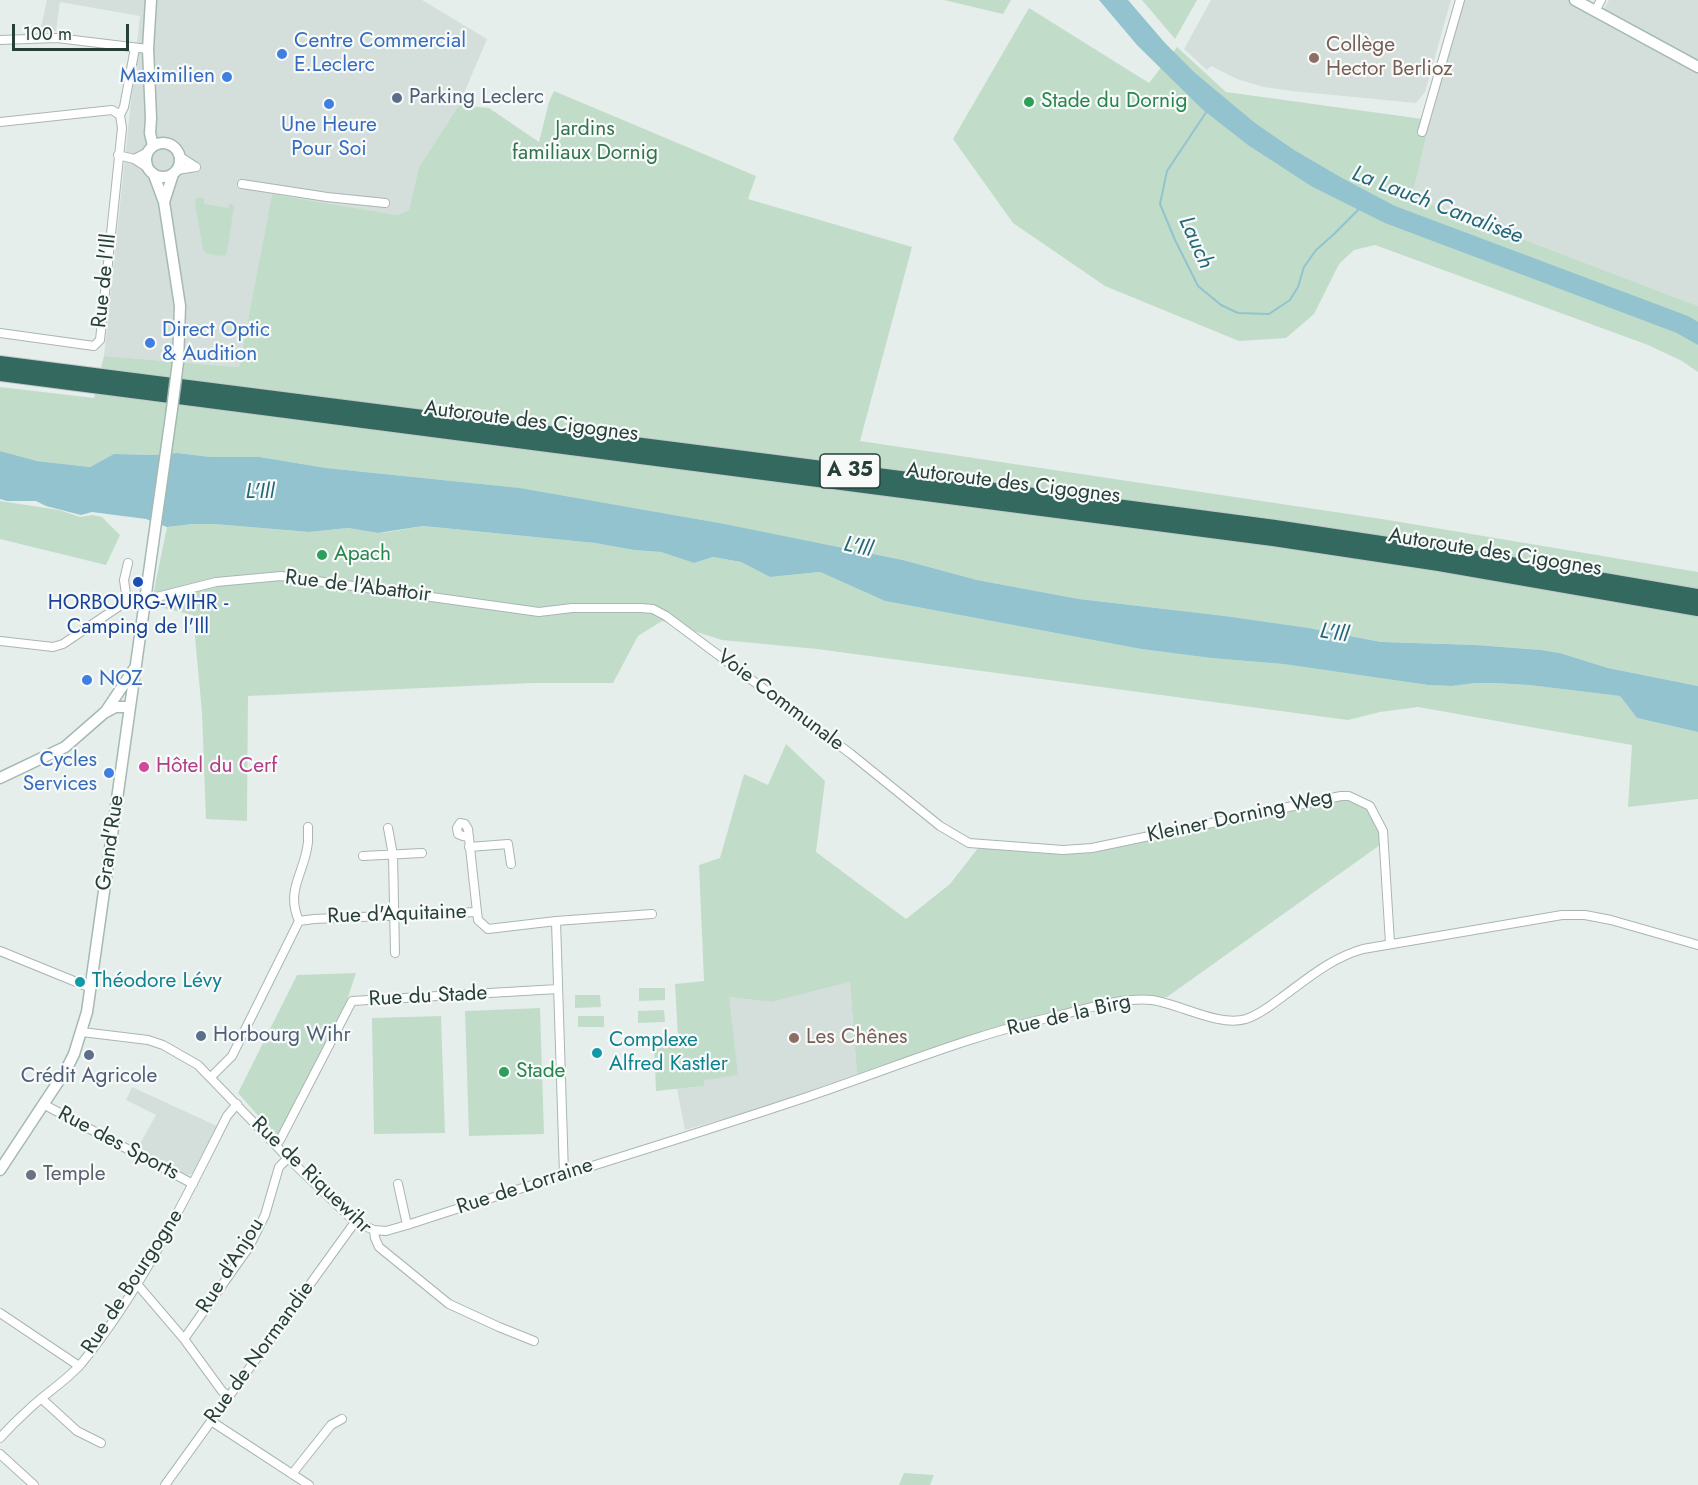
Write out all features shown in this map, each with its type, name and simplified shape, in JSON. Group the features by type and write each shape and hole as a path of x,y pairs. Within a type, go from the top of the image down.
{"highway":[{"name":"Autoroute des Cigognes","path":"0,363 1275,527 1442,552 1698,596"},
{"name":"Autoroute des Cigognes","path":"0,374 1261,537 1439,564 1698,609"}],"main road":[{"path":"151,0 148,49 151,149 146,160 164,202"},
{"path":"1575,0 1698,67"},
{"path":"151,118 158,132 168,144 176,149 179,156 180,164 164,202"},
{"path":"151,149 160,143 168,144"},
{"path":"151,171 164,177 175,172"},
{"name":"Grand'Rue","path":"0,1170 66,1070 74,1054 82,1032 91,988 178,362 180,306 164,202"},
{"path":"0,778 65,747 107,709 136,666"},
{"path":"107,709 131,703"}],"street":[{"path":"1422,132 1460,0"},
{"path":"1595,11 1601,0"},
{"path":"0,40 57,38 148,49"},
{"name":"Rue de l'Ill","path":"0,333 94,346 100,340 122,128 120,115 124,107 135,48"},
{"path":"0,122 112,110 120,115"},
{"path":"134,159 151,149"},
{"path":"118,155 134,159 151,171"},
{"path":"175,172 196,166 179,156"},
{"path":"242,184 385,203"},
{"path":"0,641 53,647 63,644 127,601 124,580 128,563"},
{"name":"Rue de l'Abattoir","path":"127,601 144,600 216,582 281,576 539,612 572,608"},
{"name":"Voie Communale","path":"572,608 653,609 666,616 842,747 940,826 969,843"},
{"name":"Kleiner Dorning Weg","path":"969,843 1063,850 1092,848 1349,796 1370,806 1383,831 1390,943"},
{"path":"211,1077 232,1056 299,921 294,910 293,896 308,843 308,827"},
{"path":"388,828 393,855 395,953"},
{"path":"469,837 477,912"},
{"path":"469,847 508,844 511,864"},
{"path":"363,856 422,853"},
{"name":"Rue d'Aquitaine","path":"299,921 477,912 478,920 488,929 556,921"},
{"path":"564,1174 556,921 652,914"},
{"name":"Rue de la Birg","path":"644,1149 996,1032 1119,1002 1153,1000 1226,1020 1241,1020 1269,1006 1337,958 1354,951 1390,943 1562,915 1586,915 1698,945"},
{"path":"0,951 91,988"},
{"name":"Rue du Stade","path":"276,1145 352,1001 558,989"},
{"name":"Rue de Riquewihr","path":"82,1032 148,1040 163,1045 198,1065 288,1158 355,1222 374,1230 379,1247 449,1304 534,1341"},
{"name":"Rue des Sports","path":"43,1104 193,1184"},
{"name":"Rue de Bourgogne","path":"0,1438 26,1411 79,1366 103,1334 137,1284 178,1213 227,1116 237,1104"},
{"name":"Rue de Lorraine","path":"374,1230 386,1231 407,1225 644,1149"},
{"name":"Rue d'Anjou","path":"184,1339 249,1246 265,1215 279,1167 288,1158"},
{"path":"398,1184 407,1225"},
{"name":"Rue de Normandie","path":"165,1485 355,1222"},
{"path":"137,1284 228,1396"},
{"path":"0,1313 79,1366"},
{"path":"42,1399 77,1431 101,1443"},
{"path":"292,1474 331,1425 342,1419"},
{"path":"210,1421 309,1485"},
{"path":"0,1454 34,1485"}],"shaded area":[{"path":"47,0 422,0 487,39 459,105 419,167 409,210 398,215 272,194 239,367 104,356 140,16 60,2 56,31 40,32"},
{"name":"Collège Hector Berlioz","path":"1211,0 1451,0 1425,92 1416,103 1264,87 1237,79 1211,66 1207,70 1184,49"},
{"path":"1463,0 1571,0 1600,16 1609,0 1698,0 1698,306 1412,197 1430,120"},
{"name":"Les Chênes","path":"850,982 857,1075 786,1101 685,1130 677,1089 704,1086 729,997 772,1002"},
{"path":"132,1087 217,1126 192,1174 188,1175 175,1170 137,1149 156,1115 126,1100"}],"green space":[{"path":"944,0 1011,0 1003,14"},
{"path":"1142,0 1197,0 1175,39"},
{"path":"1029,8 1149,83 1177,47 1226,92 1430,120 1412,197 1698,306 1698,372 1682,361 1648,345 1375,245 1354,250 1339,264 1314,314 1286,338 1239,341 1105,286 1013,223 953,139"},
{"name":"Jardins familiaux Dornig","path":"554,91 756,176 748,199 912,247 860,441 1382,519 1698,572 1698,686 1608,668 1560,653 1541,650 1381,642 1309,628 1225,616 1079,599 977,580 903,560 725,524 519,488 326,468 260,457 211,457 177,453 115,454 90,467 37,461 0,451 0,387 94,398 104,356 239,367 272,194 398,215 409,210 419,167 459,105 489,108 539,142"},
{"path":"196,198 204,198 204,204 228,208 230,203 234,206 226,255 206,253 203,249"},
{"path":"0,501 59,510 80,517 93,515 102,517 120,535 106,565 0,539"},
{"path":"193,524 309,532 348,528 378,533 423,526 661,552 694,563 713,557 741,562 770,577 820,572 885,601 1141,649 1283,664 1428,685 1494,683 1529,685 1620,696 1637,718 1698,732 1698,799 1628,807 1632,745 1418,707 1380,712 1348,720 817,649 722,640 662,621 638,636 613,683 533,683 248,696 247,821 206,819 202,713 193,615 151,605 167,527"},
{"path":"786,744 825,781 816,852 906,919 950,884 978,848 1095,846 1343,797 1376,808 1380,845 1167,997 1043,1017 857,1075 850,982 772,1002 729,997 738,1075 705,1080 704,1086 656,1091 654,1045 678,1038 675,984 704,981 699,865 720,858 744,774 768,785"},
{"path":"356,973 347,1000 277,1137 238,1093 297,975"},
{"path":"639,988 665,988 665,1000 639,1001"},
{"path":"575,995 600,995 601,1007 575,1008"},
{"name":"Stade","path":"540,1008 544,1134 469,1136 465,1011"},
{"path":"664,1010 665,1022 638,1023 638,1011"},
{"path":"441,1016 445,1133 374,1134 372,1018"},
{"path":"578,1016 604,1016 604,1027 578,1027"},
{"path":"904,1473 934,1475 930,1485 899,1485"}],"water":[{"name":"La Lauch Canalisée","path":"1099,0 1128,0 1165,43 1195,73 1255,123 1294,150 1342,178 1395,206 1688,316 1698,322 1698,345 1677,333 1385,223 1311,186 1248,145 1202,109 1137,45"},
{"name":"L'Ill","path":"0,451 37,461 90,467 114,454 177,453 211,457 260,457 326,468 520,488 725,524 903,560 977,580 1079,599 1225,616 1309,628 1381,642 1476,645 1560,653 1608,668 1698,686 1698,732 1637,718 1620,696 1529,685 1476,683 1452,686 1428,685 1283,664 1141,649 885,601 820,572 770,577 741,562 713,557 694,563 661,552 423,526 378,533 348,528 309,532 214,524 167,527 146,519 92,512 81,515 46,506 36,501 0,499"}],"waterway":[{"name":"Lauch","path":"1207,111 1167,171 1160,204 1198,286 1221,305 1238,313 1269,314 1290,300 1298,287 1304,267 1316,250 1359,209"}],"place":[{"name":"Centre Commercial E.Leclerc","path":"282,54"},
{"name":"Collège Hector Berlioz","path":"1314,58"},
{"name":"Maximilien","path":"227,77"},
{"name":"Parking Leclerc","path":"397,98"},
{"name":"Stade du Dornig","path":"1029,102"},
{"name":"Une Heure Pour Soi","path":"329,104"},
{"name":"Direct Optic & Audition","path":"150,343"},
{"name":"Apach","path":"322,555"},
{"name":"HORBOURG-WIHR - Camping de l'Ill","path":"138,582"},
{"name":"NOZ","path":"87,680"},
{"name":"Hôtel du Cerf","path":"144,767"},
{"name":"Cycles Services","path":"109,773"},
{"name":"Théodore Lévy","path":"80,982"},
{"name":"Horbourg Wihr","path":"201,1036"},
{"name":"Les Chênes","path":"794,1038"},
{"name":"Complexe Alfred Kastler","path":"597,1053"},
{"name":"Crédit Agricole","path":"89,1055"},
{"name":"Stade","path":"504,1072"},
{"name":"Temple","path":"31,1175"}]}
